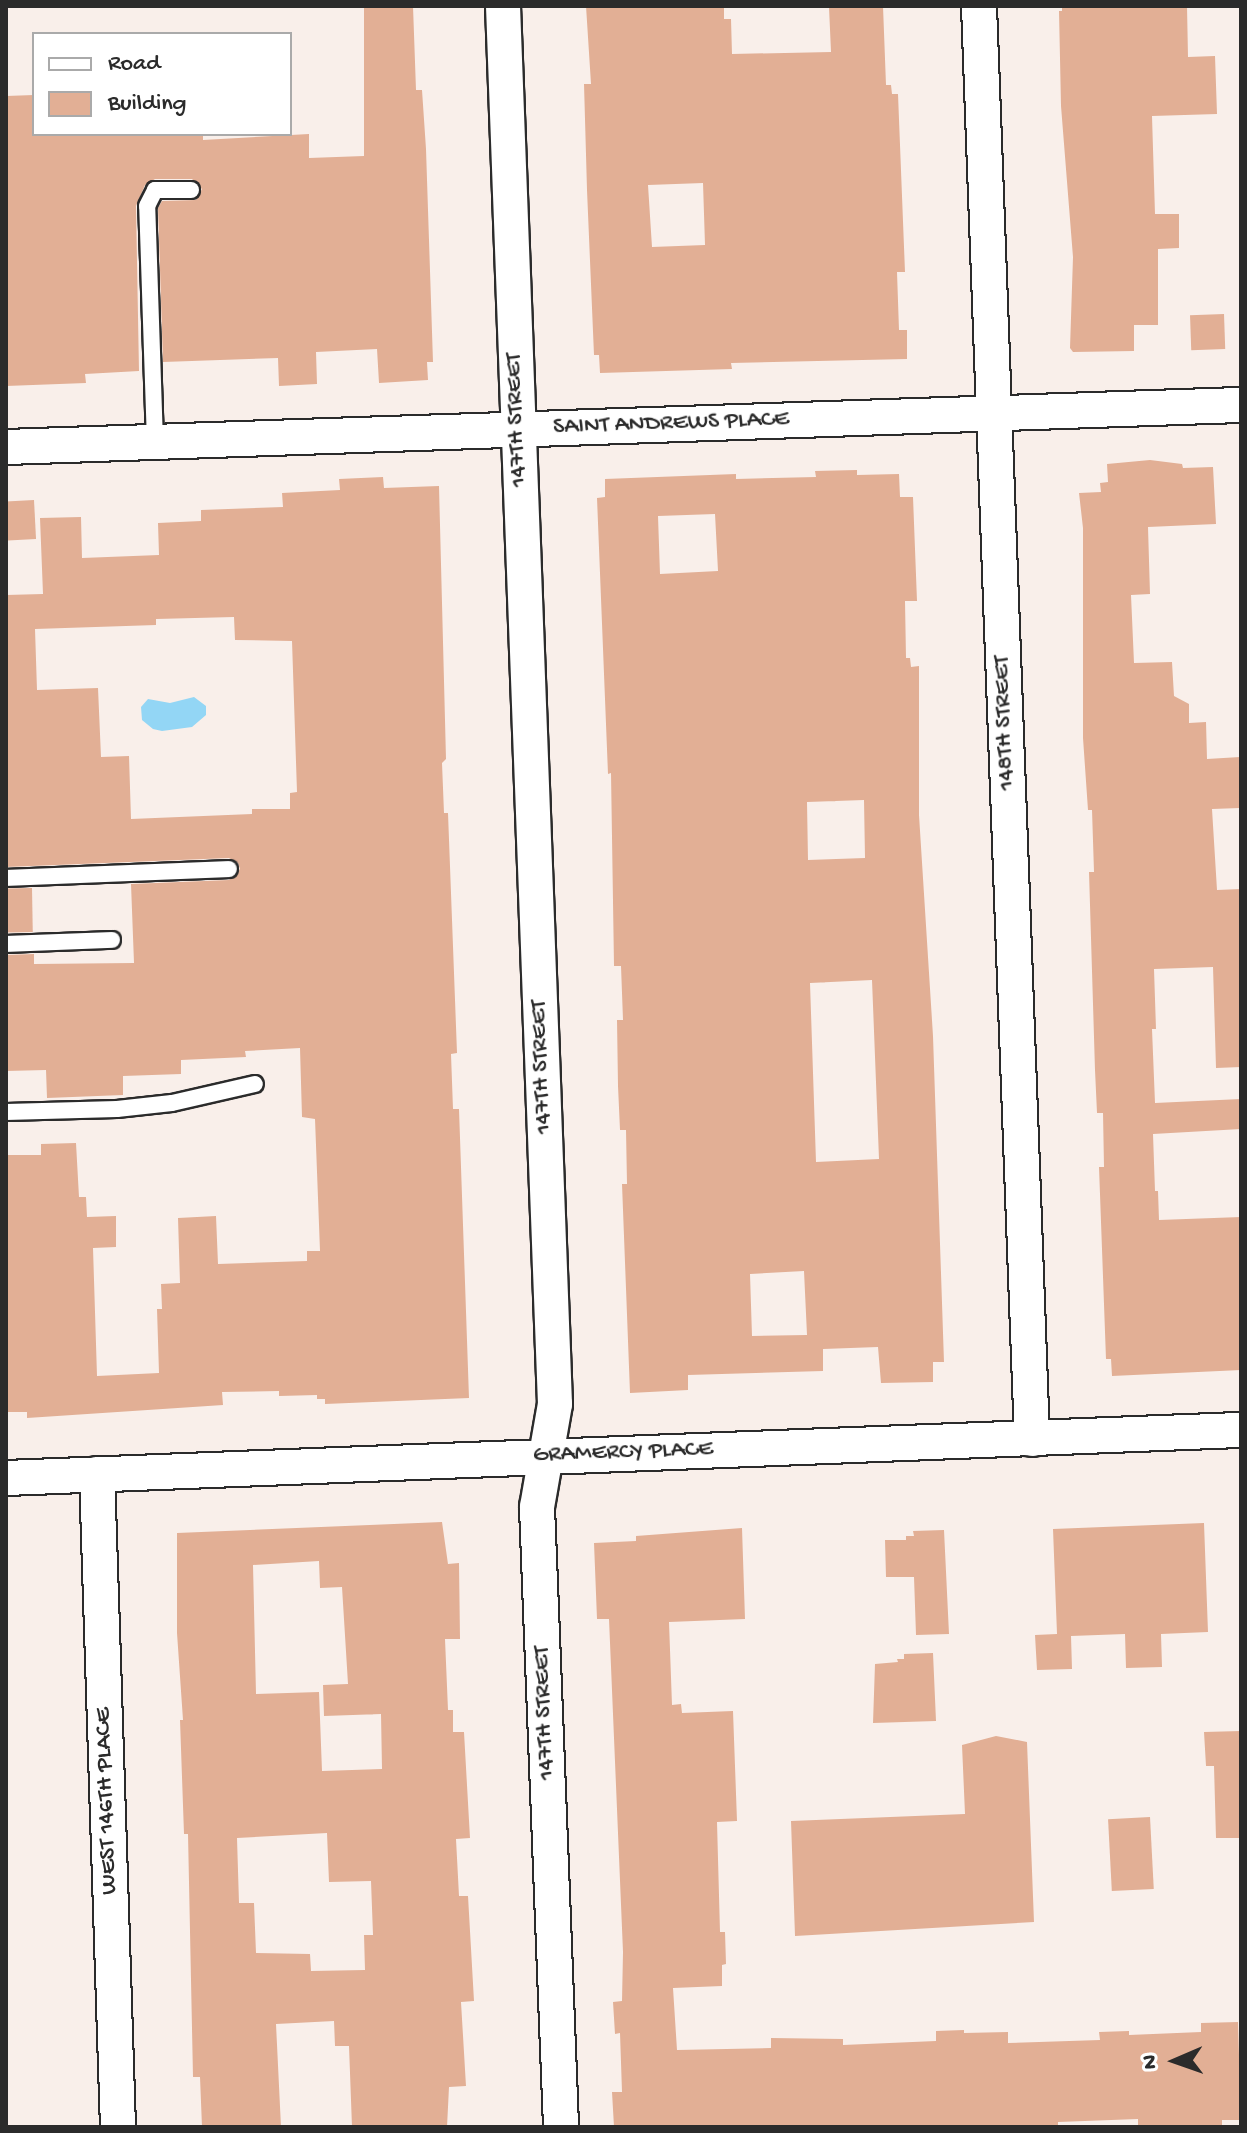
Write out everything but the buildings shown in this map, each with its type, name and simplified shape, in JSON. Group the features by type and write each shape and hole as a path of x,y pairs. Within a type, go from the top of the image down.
{"street":[{"name":"147TH STREET","path":"503,6 555,1404 537,1507 561,2127"},
{"name":"148TH STREET","path":"979,6 1032,1439"},
{"name":"SAINT ANDREWS PLACE","path":"6,447 1241,405"},
{"name":"GRAMERCY PLACE","path":"6,1478 1241,1430"},
{"name":"WEST 146TH PLACE","path":"97,1474 118,2127"}],"lane":[{"path":"155,442 147,206 155,190 191,190"},
{"path":"6,878 229,869"},
{"path":"6,944 112,940"},
{"path":"6,1112 158,1104 255,1084"}],"water":[{"path":"194,697 206,706 206,715 192,727 162,731 153,729 142,720 141,707 148,699 170,703"}]}
